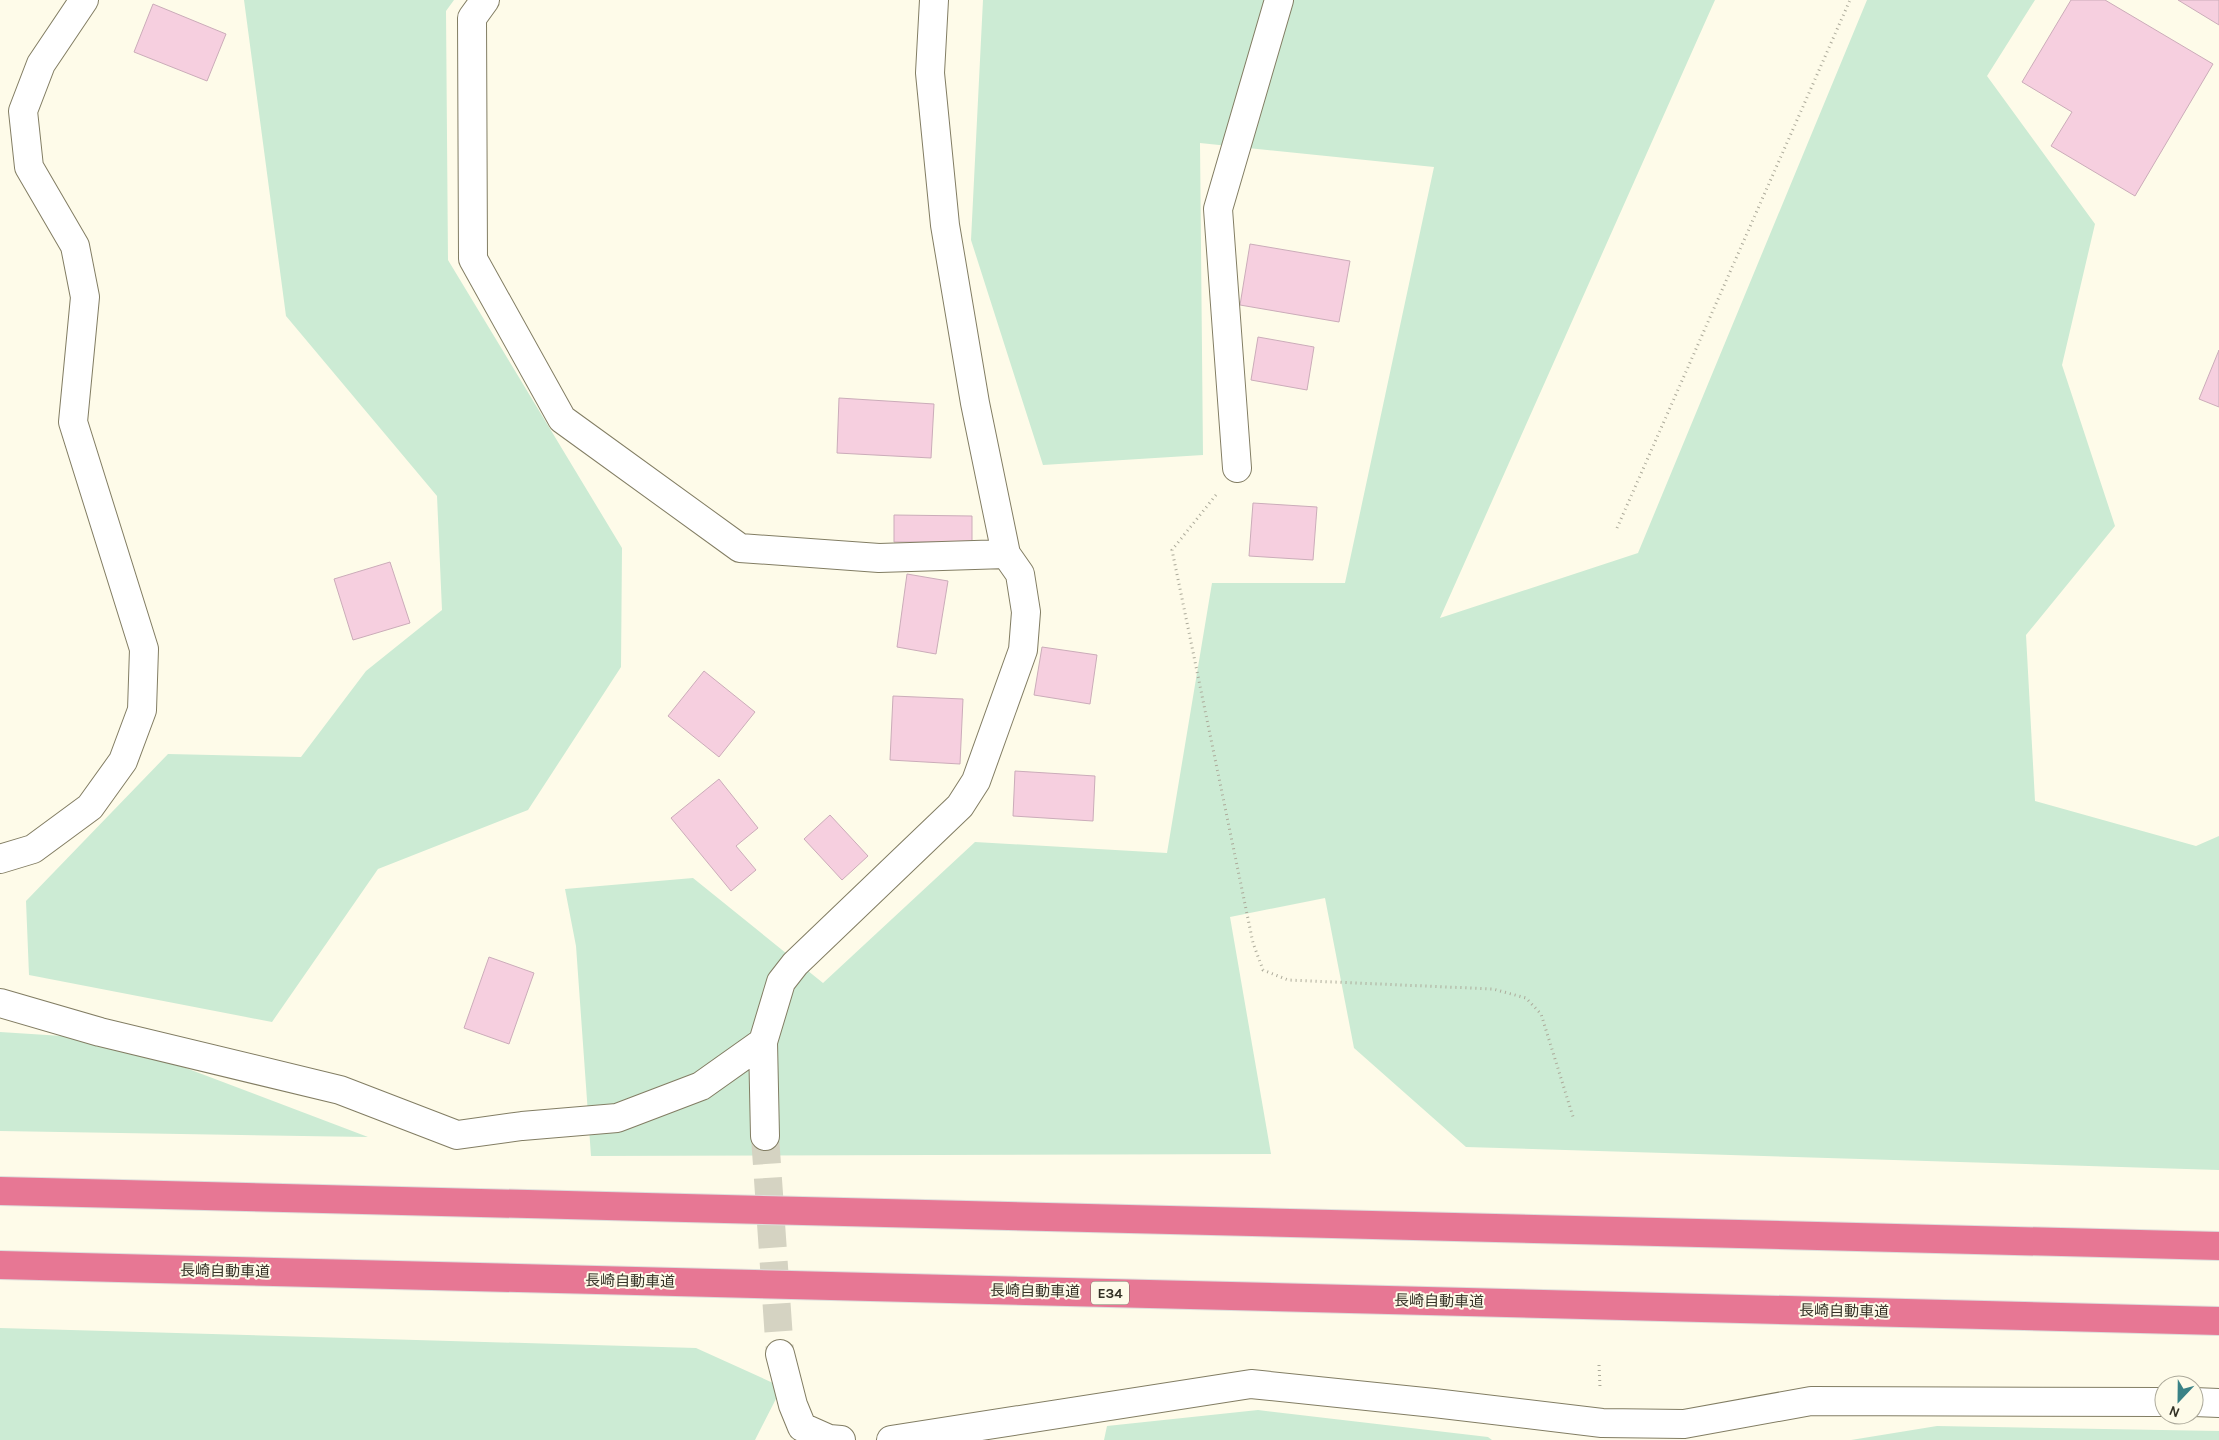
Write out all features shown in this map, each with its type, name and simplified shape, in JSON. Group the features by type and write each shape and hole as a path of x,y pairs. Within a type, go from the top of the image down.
{"highway":[{"path":"0,1191 2219,1246"},
{"name":"長崎自動車道","path":"0,1265 2219,1321"}],"street":[{"path":"0,858 34,850 90,807 123,762 142,710 144,649 74,422 85,297 75,246 29,167 23,111 41,64 84,0"},
{"path":"485,0 472,18 473,259 562,419 740,548 879,558 1006,554"},
{"path":"765,1136 763,1042 781,982 794,964 960,806 976,781 1023,650 1026,612 1020,574 1006,554 975,403 945,225 930,73 934,0"},
{"path":"1237,468 1218,209 1279,0"},
{"path":"0,1002 100,1032 340,1090 457,1135 522,1126 617,1118 701,1086 763,1042"},
{"path":"780,1354 798,1433 841,1440"},
{"path":"891,1440 1251,1384 1602,1423 1684,1424 1811,1401 2154,1402"},
{"path":"2204,1402 2219,1403"}],"path":[{"path":"1617,528 1850,0"},
{"path":"1237,468 1172,550 1253,943 1263,970 1288,980 1493,988 1526,998 1541,1014 1574,1120"}],"green space":[{"path":"244,0 454,0 446,11 448,260 622,548 621,667 528,810 378,869 272,1022 29,975 26,901 168,754 301,757 366,671 442,610 437,496 286,316"},
{"path":"983,0 1715,0 1440,618 1638,553 1867,0 2035,0 1987,76 2095,224 2062,365 2115,526 2026,635 2035,801 2196,846 2219,836 2219,1170 1466,1147 1354,1048 1325,898 1230,917 1271,1154 591,1156 576,946 565,889 693,878 823,983 975,842 1167,853 1212,583 1345,583 1434,167 1200,143 1203,455 1043,465 971,240"},
{"path":"0,1032 109,1039 368,1137 0,1131"},
{"path":"0,1328 696,1348 782,1387 755,1440 0,1440"},
{"path":"1258,1410 1488,1437 1492,1440 1104,1440 1107,1426"},
{"path":"1937,1426 2219,1431 2219,1440 1851,1440"}],"building":[{"path":"2071,0 2105,0 2213,64 2135,196 2051,146 2072,112 2022,82"},
{"path":"2178,0 2219,0 2219,25"},
{"path":"153,4 226,34 207,81 134,52"},
{"path":"1250,244 1350,261 1339,322 1240,305"},
{"path":"1258,337 1314,347 1307,390 1251,380"},
{"path":"2219,350 2219,407 2199,399"},
{"path":"839,398 934,404 931,458 837,453"},
{"path":"1253,503 1317,507 1313,560 1249,556"},
{"path":"894,515 972,516 972,542 894,542"},
{"path":"390,562 410,623 353,640 334,579"},
{"path":"907,574 948,581 936,654 897,647"},
{"path":"1042,647 1097,655 1090,704 1034,695"},
{"path":"704,671 755,712 719,757 668,716"},
{"path":"893,696 963,699 960,764 890,760"},
{"path":"1015,771 1095,776 1093,821 1013,816"},
{"path":"719,779 758,828 736,846 756,870 731,891 671,818"},
{"path":"830,815 868,856 842,880 804,839"},
{"path":"489,957 534,973 509,1044 464,1028"}],"tunnel":[{"path":"765,1136 780,1354"}]}
